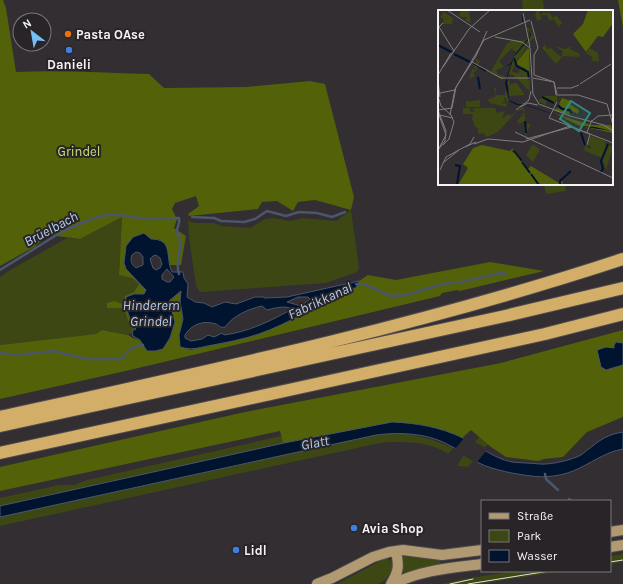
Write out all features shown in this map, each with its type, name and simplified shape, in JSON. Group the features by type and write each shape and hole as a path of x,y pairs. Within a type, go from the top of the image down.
{"highway":[{"path":"0,416 210,370 399,324 524,290 623,259"},
{"path":"0,426 517,314 623,288"},
{"path":"0,453 545,334 623,314"}],"main road":[{"path":"611,532 623,530"},
{"path":"611,547 623,545"},
{"path":"317,584 330,581 373,557 396,550 447,555 481,550"},
{"path":"392,584 397,573 398,566 396,550"},
{"path":"392,584 415,574 427,571 481,564"}],"green space":[{"name":"Grindel","path":"0,0 3,0 6,8 16,72 66,71 149,74 164,88 246,87 310,81 325,84 354,197 351,210 315,200 298,202 293,211 277,201 262,202 258,209 189,216 188,214 199,206 196,196 175,203 172,209 177,219 174,228 186,236 181,265 168,265 169,257 159,239 151,240 144,234 126,246 124,263 146,290 144,294 134,294 128,315 136,329 129,323 124,308 107,308 107,303 115,301 124,305 125,296 134,292 139,284 132,278 119,275 122,217 80,239 48,235 34,247 0,266"},
{"path":"522,0 543,0 544,9 523,10"},
{"path":"618,0 623,0 623,28"},
{"path":"544,185 565,185 566,191 546,194"},
{"path":"351,210 359,268 357,272 326,283 200,292 196,286 188,221 195,223 214,223 222,226 250,228 265,219 274,218 290,221 303,218 336,221"},
{"path":"122,217 119,275 132,278 139,284 125,306 107,303 107,308 124,308 129,323 136,329 128,335 102,330 97,334 0,345 0,277 67,238 80,239"},
{"path":"490,262 544,271 460,291 457,290 442,293 440,296 130,370 0,399 0,345 96,334 102,330 128,335 139,340 147,351 155,351 175,322 169,301 182,290 180,301 183,319 179,335 180,347 191,350 295,318 347,289 356,288 359,281 368,275 396,280"},
{"path":"623,330 623,417 587,432 563,457 538,461 506,457 491,447 471,430 462,438 445,430 392,422 283,443 280,431 0,491 0,467 245,412 501,363"},
{"path":"390,433 422,437 453,448 448,454 424,444 406,442 380,443 0,526 0,517"},
{"path":"281,436 284,443 0,506 0,498 59,485 74,485 87,480"},
{"path":"479,437 488,444 468,467 457,466 461,459"},
{"path":"623,554 623,562 611,564 611,556"},
{"path":"403,556 440,560 441,564 402,573"},
{"path":"384,559 393,562 393,566 389,575 382,582 378,584 337,584"},
{"path":"509,572 557,572 479,584 441,584"}],"water":[{"name":"Hinderem Grindel","path":"144,233 151,239 163,242 168,250 172,272 183,272 184,278 188,284 187,297 195,302 204,303 212,307 225,302 236,304 255,297 287,297 359,281 356,288 347,289 282,325 270,330 242,339 193,349 180,347 179,335 183,319 180,301 181,291 169,301 175,322 170,338 163,349 147,351 140,340 133,336 132,331 136,329 127,311 126,297 134,294 144,294 146,290 126,269 124,263 126,246 133,237","holes":["136,252 140,253 143,257 143,265 136,268 134,267 131,262 132,255","156,255 160,258 162,264 160,268 156,270 153,268 150,259","167,269 174,277 170,282 167,282 162,279 162,275","298,297 308,297 310,299 301,306 287,302","262,306 267,310 283,307 292,309 268,322 233,334 224,335 222,333 214,337 208,335 202,339 191,341 185,338 188,331 198,324 207,322 225,327 237,316 251,309"]},
{"path":"616,342 623,343 623,365 606,370 601,367 597,350 606,347 614,348"},
{"name":"Glatt","path":"392,422 410,423 446,431 463,438 499,458 512,462 544,464 567,460 581,455 610,435 623,432 623,449 598,458 568,473 536,477 491,468 475,461 439,440 412,434 376,435 0,517 0,506 284,443"}],"pier":[{"path":"465,437 488,449 476,463 454,450"}],"waterway":[{"path":"192,217 214,218 221,221 244,222 255,219 267,211 286,216 299,212 317,213 332,217 345,212"},
{"name":"Brüelbach","path":"0,270 63,231 89,220 106,215 120,215 147,219 179,218 177,230 180,239 178,262 179,274"},
{"name":"Fabrikkanal","path":"356,284 366,285 391,296 406,295 442,284 461,282 500,273 506,274"},
{"path":"0,353 16,355 54,351 87,359 121,359 131,348 143,345"},
{"path":"545,474 546,479 558,490"}],"tram line":[{"path":"611,562 623,560"},
{"path":"468,584 543,572"},
{"path":"450,584 473,579"}],"place":[{"name":"Pasta OAse","path":"68,34"},
{"name":"Danieli","path":"69,50"},
{"name":"Avia Shop","path":"354,528"},
{"name":"Lidl","path":"236,550"}]}
